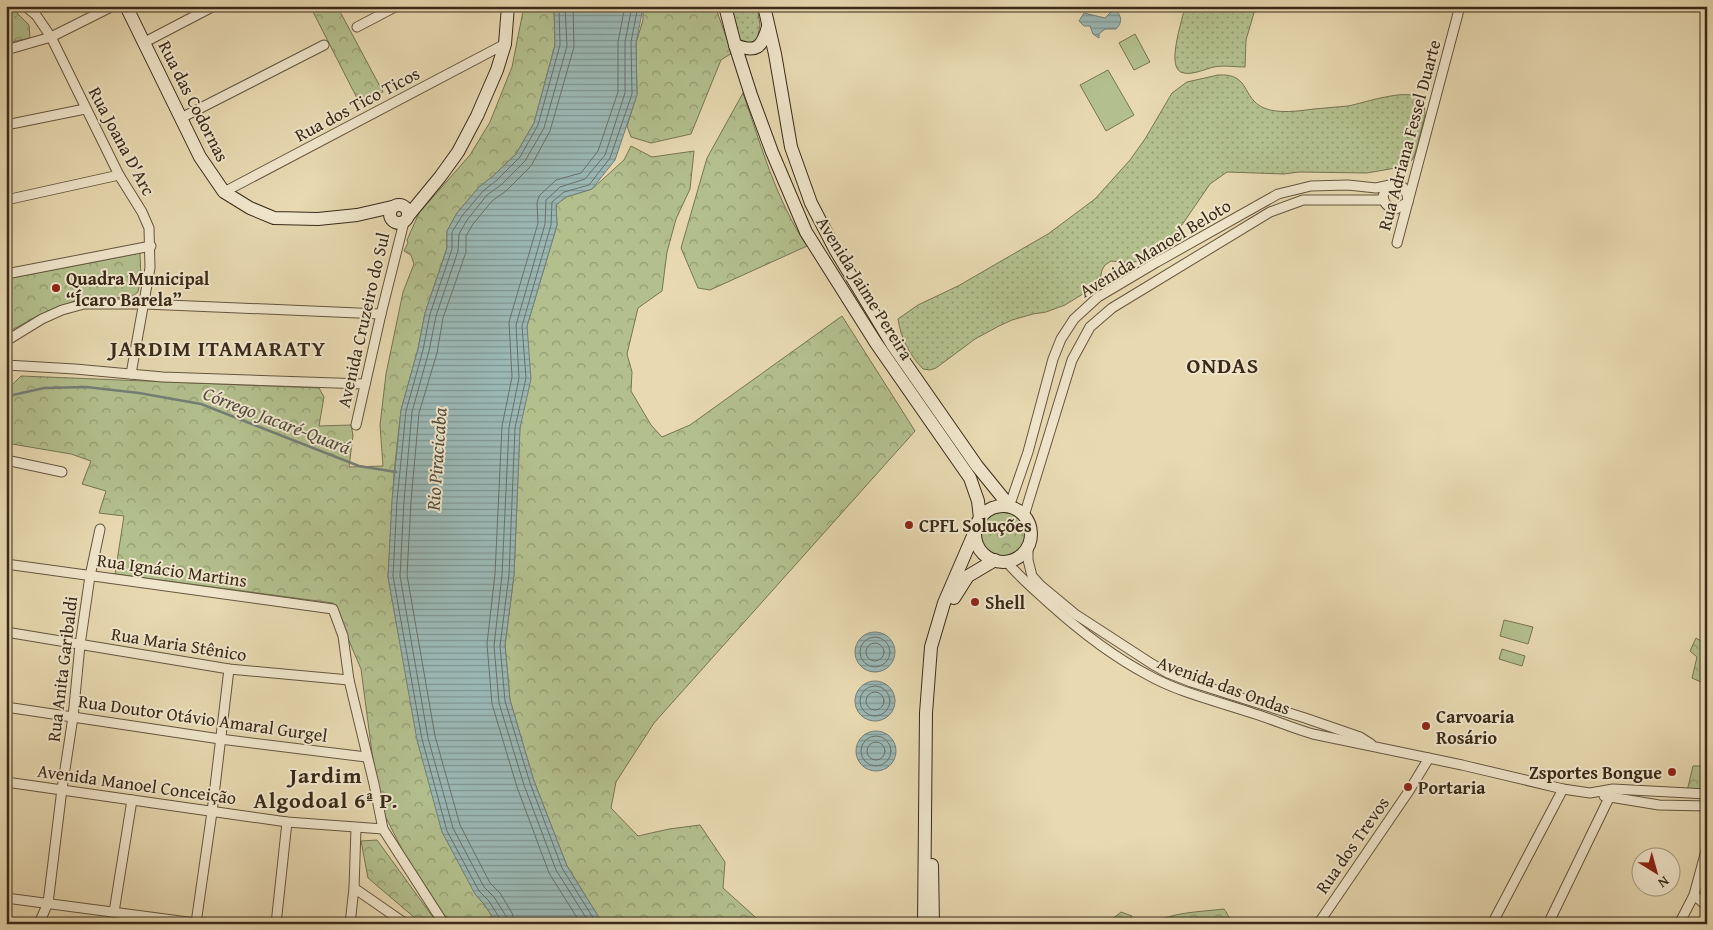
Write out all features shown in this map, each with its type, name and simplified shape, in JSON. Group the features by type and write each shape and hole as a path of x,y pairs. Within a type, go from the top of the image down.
{"main road":[{"name":"Rua das Codornas","path":"126,6 200,157 224,192 250,208 274,218 318,219 357,215 396,206"},
{"name":"Avenida Cruzeiro do Sul","path":"402,220 432,187 458,152 477,116 497,70 505,44 508,6"},
{"name":"Avenida Jaime Pereira","path":"725,6 735,44 772,152 806,232 876,343 970,478 978,501 978,523"},
{"name":"Avenida Jaime Pereira","path":"764,6 791,147 811,203 836,251 892,344 977,466 1008,506"},
{"path":"735,44 746,49 755,49 764,42 769,26"},
{"name":"Avenida Cruzeiro do Sul","path":"396,206 432,187"},
{"path":"396,206 389,214 402,220"},
{"name":"Rua das Codornas","path":"357,215 402,220"},
{"path":"924,924 926,713 931,647 944,603 978,523 992,508 1008,506 1024,516 1030,525 1031,535 1028,546 1019,556 1000,561 968,576 955,595 938,652 932,719 933,924"},
{"path":"978,523 975,537 977,545 982,552 1000,561"}],"street":[{"name":"Rua Joana D'Arc","path":"25,6 36,15 51,38 118,175 142,212 149,228 151,246 150,268 131,374"},
{"path":"6,50 51,38 113,6"},
{"path":"145,42 214,6"},
{"path":"357,27 397,6"},
{"name":"Rua Adriana Fessel Duarte","path":"1397,243 1460,6"},
{"name":"Rua dos Tico Ticos","path":"224,192 505,44"},
{"path":"181,118 324,45"},
{"path":"6,125 85,109"},
{"path":"6,200 118,175"},
{"path":"1399,184 1403,186 1408,202 1396,209 1388,207 1383,200 1385,190 1390,185 1399,184"},
{"name":"Avenida Manoel Beloto","path":"1008,506 1025,460 1053,359 1061,339 1074,319 1098,297 1278,194 1311,186 1348,185 1376,188 1390,185"},
{"name":"Avenida Manoel Beloto","path":"1024,516 1072,360 1082,338 1098,318 1126,298 1270,212 1303,200 1383,200"},
{"name":"Avenida Cruzeiro do Sul","path":"356,425 402,220"},
{"path":"6,274 151,246"},
{"path":"6,341 42,319 62,310 84,304 145,304 381,314"},
{"path":"6,365 163,377 365,384"},
{"path":"6,460 62,472"},
{"name":"Rua Anita Garibaldi","path":"48,903 73,717 80,645 90,576 100,529"},
{"name":"Avenida das Ondas","path":"1028,546 1028,560 1032,576 1040,585 1081,619 1160,668 1191,682 1360,737 1378,748"},
{"name":"Avenida das Ondas","path":"1000,561 1015,572 1072,624 1108,650 1162,682 1193,694 1313,734 1563,789 1597,793 1609,798 1650,804 1707,806"},
{"name":"Rua Ignácio Martins","path":"6,564 333,609 342,636 348,680"},
{"name":"Rua Maria Stênico","path":"6,632 229,669 348,680"},
{"path":"1108,650 1151,671 1160,668"},
{"path":"6,898 198,923 229,669"},
{"path":"348,680 374,784 383,829 444,924"},
{"name":"Rua Doutor Otávio Amaral Gurgel","path":"6,707 220,739 366,757"},
{"path":"1263,717 1298,724 1305,718"},
{"path":"1313,734 1320,732 1351,738 1360,737"},
{"name":"Rua dos Trevos","path":"1318,924 1409,791 1428,758"},
{"name":"Avenida Manoel Conceição","path":"6,782 287,822 383,829"},
{"path":"1492,924 1563,789"},
{"name":"Avenida das Ondas","path":"1597,793 1613,790 1707,794"},
{"path":"1636,802 1638,792"},
{"path":"1650,804 1652,792"},
{"path":"1548,924 1609,798"},
{"path":"114,912 132,800"},
{"path":"276,924 287,822"},
{"path":"350,924 354,888 356,828"},
{"path":"1679,924 1694,895 1707,847"},
{"path":"354,888 406,924"},
{"path":"1694,895 1707,906"},
{"path":"36,924 48,903"}],"green space":[{"path":"310,6 337,6 383,92 360,104"},
{"path":"524,6 554,6 555,45 534,123 516,154 479,187 457,213 447,231 447,248 425,313 418,349 401,410 394,473 388,577 403,658 475,894 497,924 450,924 404,853 383,812 372,753 361,669 333,603 115,574 124,516 99,513 106,491 82,484 91,461 71,454 6,443 6,391 21,376 319,388 324,397 319,426 351,425 353,435 349,467 383,466 380,425 386,374 403,292 414,264 411,255 404,251 408,243 407,240 419,213 470,155 490,122 512,67"},
{"path":"643,6 715,6 732,53 721,60 691,134 651,143 631,137 627,126 637,94 636,43 643,20"},
{"path":"729,6 757,6 760,25 757,40 751,43 740,41"},
{"path":"1185,6 1256,6 1246,40 1245,67 1218,66 1195,73 1184,73 1178,70 1175,64 1176,44"},
{"path":"6,9 14,10 29,25 30,38 6,43"},
{"path":"1135,34 1150,62 1134,70 1119,43"},
{"path":"1108,70 1134,115 1106,131 1080,85"},
{"path":"1218,75 1229,75 1236,78 1257,104 1276,111 1348,106 1395,95 1413,95 1422,102 1425,113 1415,154 1412,160 1401,167 1367,173 1299,172 1284,174 1227,172 1210,184 1175,235 1143,259 1131,263 1111,261 1102,270 1099,284 1065,305 1046,312 1012,320 975,339 936,368 930,370 923,369 906,346 898,319 918,305 958,286 1048,234 1095,199 1130,160 1145,139 1172,93 1187,82"},
{"path":"743,93 778,191 786,210 807,246 710,290 698,288 681,248 707,158"},
{"path":"631,146 652,157 694,151 690,189 676,219 667,252 662,291 638,308 627,354 632,372 631,391 651,425 662,437 690,425 842,316 915,431 654,723 616,782 611,808 638,836 700,825 725,862 723,888 763,924 603,924 567,866 534,781 510,700 505,645 514,575 520,425 527,326 557,225 556,205 566,197 592,189 624,160"},
{"path":"140,253 141,278 138,292 131,297 77,300 38,316 6,333 6,279"},
{"path":"999,511 1007,511 1016,515 1022,521 1026,534 1022,547 1016,553 1007,557 999,557 990,553 984,547 980,538 980,530 984,521 990,515"},
{"path":"1504,620 1533,627 1528,644 1500,636"},
{"path":"1696,638 1704,643 1707,641 1707,687 1692,678 1697,657 1690,651"},
{"path":"1502,649 1525,656 1522,666 1499,659"},
{"path":"1707,764 1707,791 1687,791 1693,766 1705,766"},
{"path":"377,840 438,924 422,924 368,878 361,841"},
{"path":"1224,909 1235,920 1250,921 1258,924 1150,924 1177,915"},
{"path":"1121,912 1132,916 1130,924 1106,924"}],"water":[{"name":"Rio Piracicaba","path":"554,6 643,6 636,43 637,95 615,160 592,189 566,197 556,205 557,225 527,326 531,379 520,428 514,575 505,645 510,700 534,781 567,866 603,924 497,924 475,894 442,832 417,740 388,577 392,500 401,410 418,349 425,313 447,248 447,231 457,213 479,187 516,154 534,123 555,45"},
{"path":"1113,10 1117,11 1120,16 1119,25 1116,29 1105,29 1099,34 1099,38 1093,34 1090,26 1084,26 1079,21 1084,13 1105,18"},
{"path":"879,632 886,635 892,641 895,652 894,660 886,669 879,672 871,672 864,669 856,660 855,648 858,641 867,633"},
{"path":"879,681 886,684 892,690 895,701 894,709 886,718 879,721 871,721 864,718 856,709 855,697 858,690 867,682"},
{"path":"880,731 887,734 893,740 896,751 895,759 887,768 880,771 872,771 865,768 857,759 856,747 859,740 868,732"}],"waterway":[{"name":"Córrego Jacaré-Quará","path":"6,401 13,395 44,388 86,387 139,393 201,404 359,466 396,472"}],"place":[{"name":"Quadra Municipal “Ícaro Barela”","path":"56,288"},
{"name":"CPFL Soluções","path":"909,525"},
{"name":"Shell","path":"975,602"},
{"name":"Carvoaria Rosário","path":"1426,726"},
{"name":"Zsportes Bongue","path":"1672,772"},
{"name":"Portaria","path":"1408,787"}],"district":[{"name":"JARDIM ITAMARATY","path":"218,348"},
{"name":"ONDAS","path":"1223,365"},
{"name":"Jardim Algodoal 6ª P.","path":"326,788"}]}
